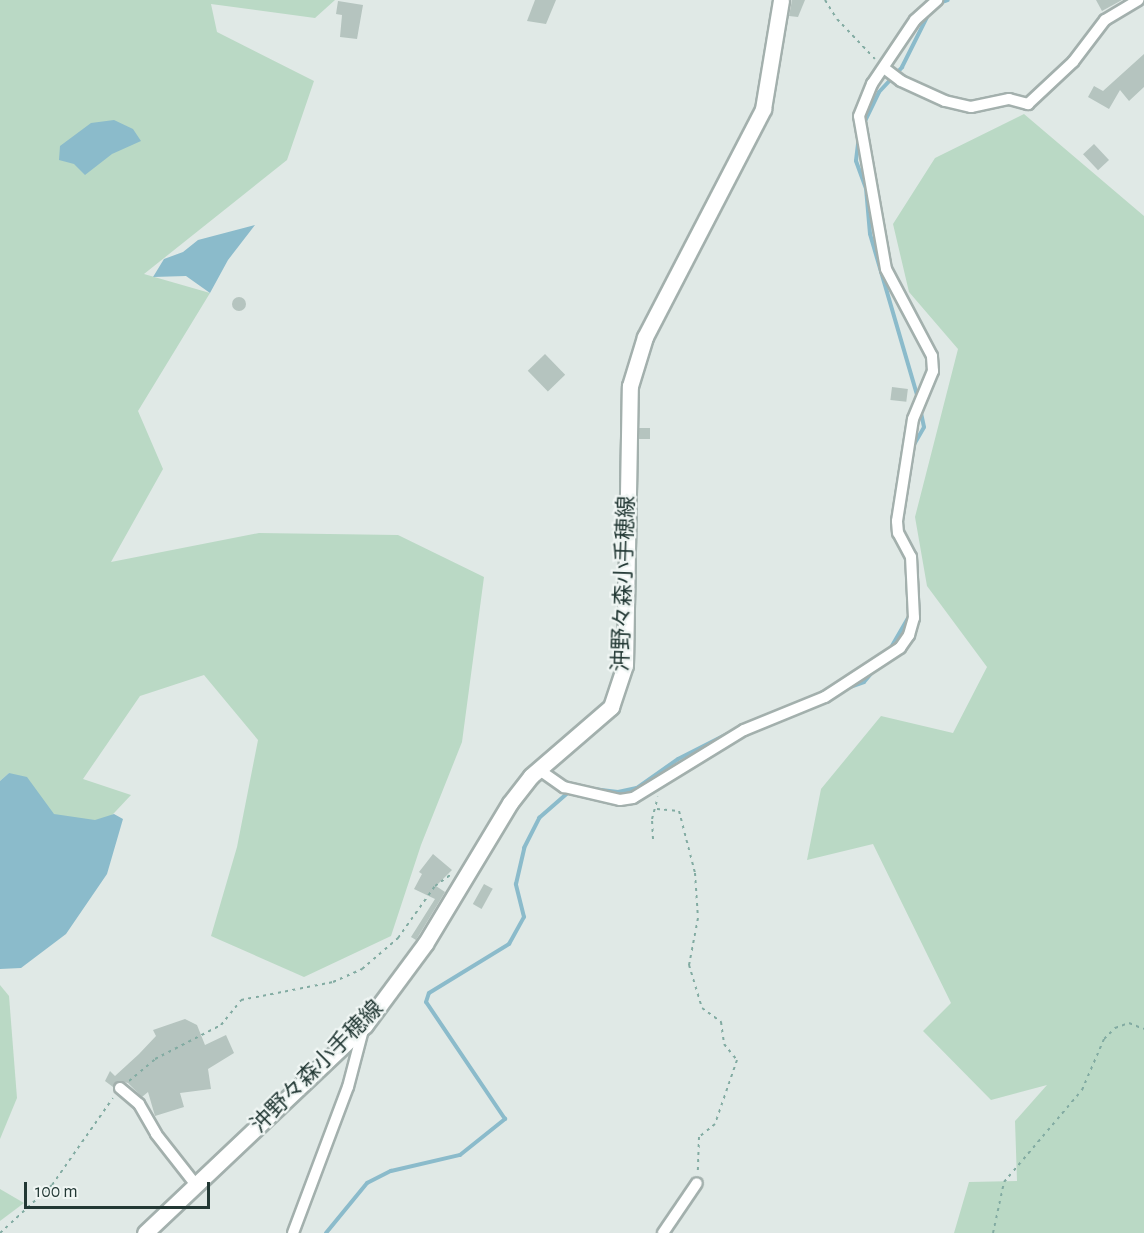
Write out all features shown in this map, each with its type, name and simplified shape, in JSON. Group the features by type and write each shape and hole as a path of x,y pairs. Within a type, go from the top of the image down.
{"main road":[{"name":"沖野々森小手穂線","path":"145,1233 365,1025 425,944 510,803 538,769 611,706 619,689 627,627 630,386 654,318 764,109 782,0"}],"street":[{"path":"538,769 564,787 620,800 657,785 744,730 825,697 900,648 909,635 914,618 911,557 898,533 897,521 913,419 933,371 932,356 886,269 859,116 884,68 915,20 937,0"},
{"path":"884,68 901,81 945,102 971,107 1009,99 1028,104 1072,62 1105,20 1138,0"},
{"path":"295,1232 348,1087 365,1025"},
{"path":"120,1088 139,1104 156,1134 196,1185"},
{"path":"663,1233 697,1183"}],"path":[{"path":"825,0 837,19 884,68"},
{"path":"653,839 652,819 657,809 657,785"},
{"path":"657,809 679,811 695,873 698,918 689,965 702,1008 721,1022 724,1044 737,1060 716,1124 699,1137 697,1183"},
{"path":"0,1233 52,1185 120,1088 155,1059 221,1025 241,1000 333,982 362,969 399,938 435,885 452,873"},
{"path":"993,1233 1004,1182 1082,1090 1104,1039 1115,1028 1129,1023 1144,1029"}],"green space":[{"path":"0,0 335,0 315,18 211,4 217,32 314,81 287,160 144,274 210,293 138,411 163,469 111,562 259,533 398,535 484,577 462,742 421,845 391,936 304,977 211,936 237,847 258,740 204,675 140,696 83,779 131,795 100,828 39,810 9,773 0,781"},
{"path":"1024,114 1144,216 1144,1233 954,1233 969,1182 1017,1181 1015,1121 1047,1085 991,1100 923,1031 951,1003 873,844 807,860 821,789 881,716 953,733 987,667 927,586 915,517 958,349 909,292 893,224 935,158"},
{"path":"0,985 9,996 17,1098 0,1139"},
{"path":"0,1189 24,1203 0,1221"}],"water":[{"path":"114,120 133,129 141,141 112,154 85,175 74,164 59,160 60,146 91,123"},
{"path":"255,225 228,260 210,293 186,276 153,277 164,259 183,252 198,240"},
{"path":"9,773 27,777 54,814 95,820 114,814 123,819 107,874 66,934 21,968 0,969 0,781"}],"building":[{"path":"535,0 556,0 546,24 527,21"},
{"path":"792,0 805,0 798,17 789,16"},
{"path":"1096,0 1122,0 1102,11"},
{"path":"338,1 363,5 357,39 340,37 342,15 336,14"},
{"path":"1144,54 1144,87 1129,101 1120,90 1109,109 1088,97 1094,86 1103,91"},
{"path":"1094,144 1109,160 1098,170 1083,154"},
{"path":"239,297 244,299 246,304 244,309 239,311 234,309 232,304 234,299"},
{"path":"545,354 565,375 548,392 528,371"},
{"path":"892,387 908,389 906,402 890,400"},
{"path":"639,428 650,428 650,439 639,439"},
{"path":"433,854 452,870 436,886 445,892 416,940 411,937 435,899 414,889 422,874 419,872"},
{"path":"484,884 493,889 482,909 473,904"},
{"path":"185,1019 197,1025 205,1045 226,1035 234,1053 208,1069 211,1089 180,1093 184,1107 155,1116 148,1092 142,1097 128,1083 118,1081 113,1087 105,1081 110,1071 115,1076 156,1036 153,1030"}],"waterway":[{"path":"939,3 948,0"},
{"path":"864,123 879,92 902,67 928,15"},
{"path":"859,136 856,161 866,188 870,234 918,398"},
{"path":"912,448 924,427 920,408"},
{"path":"896,496 901,471"},
{"path":"889,651 909,617"},
{"path":"847,688 864,682 875,669"},
{"path":"593,789 618,792 637,788 678,759 731,732"},
{"path":"326,1233 367,1183 391,1171 460,1155 505,1119 426,1002 429,993 509,944 524,917 516,884 524,848 539,818 570,791"}]}
